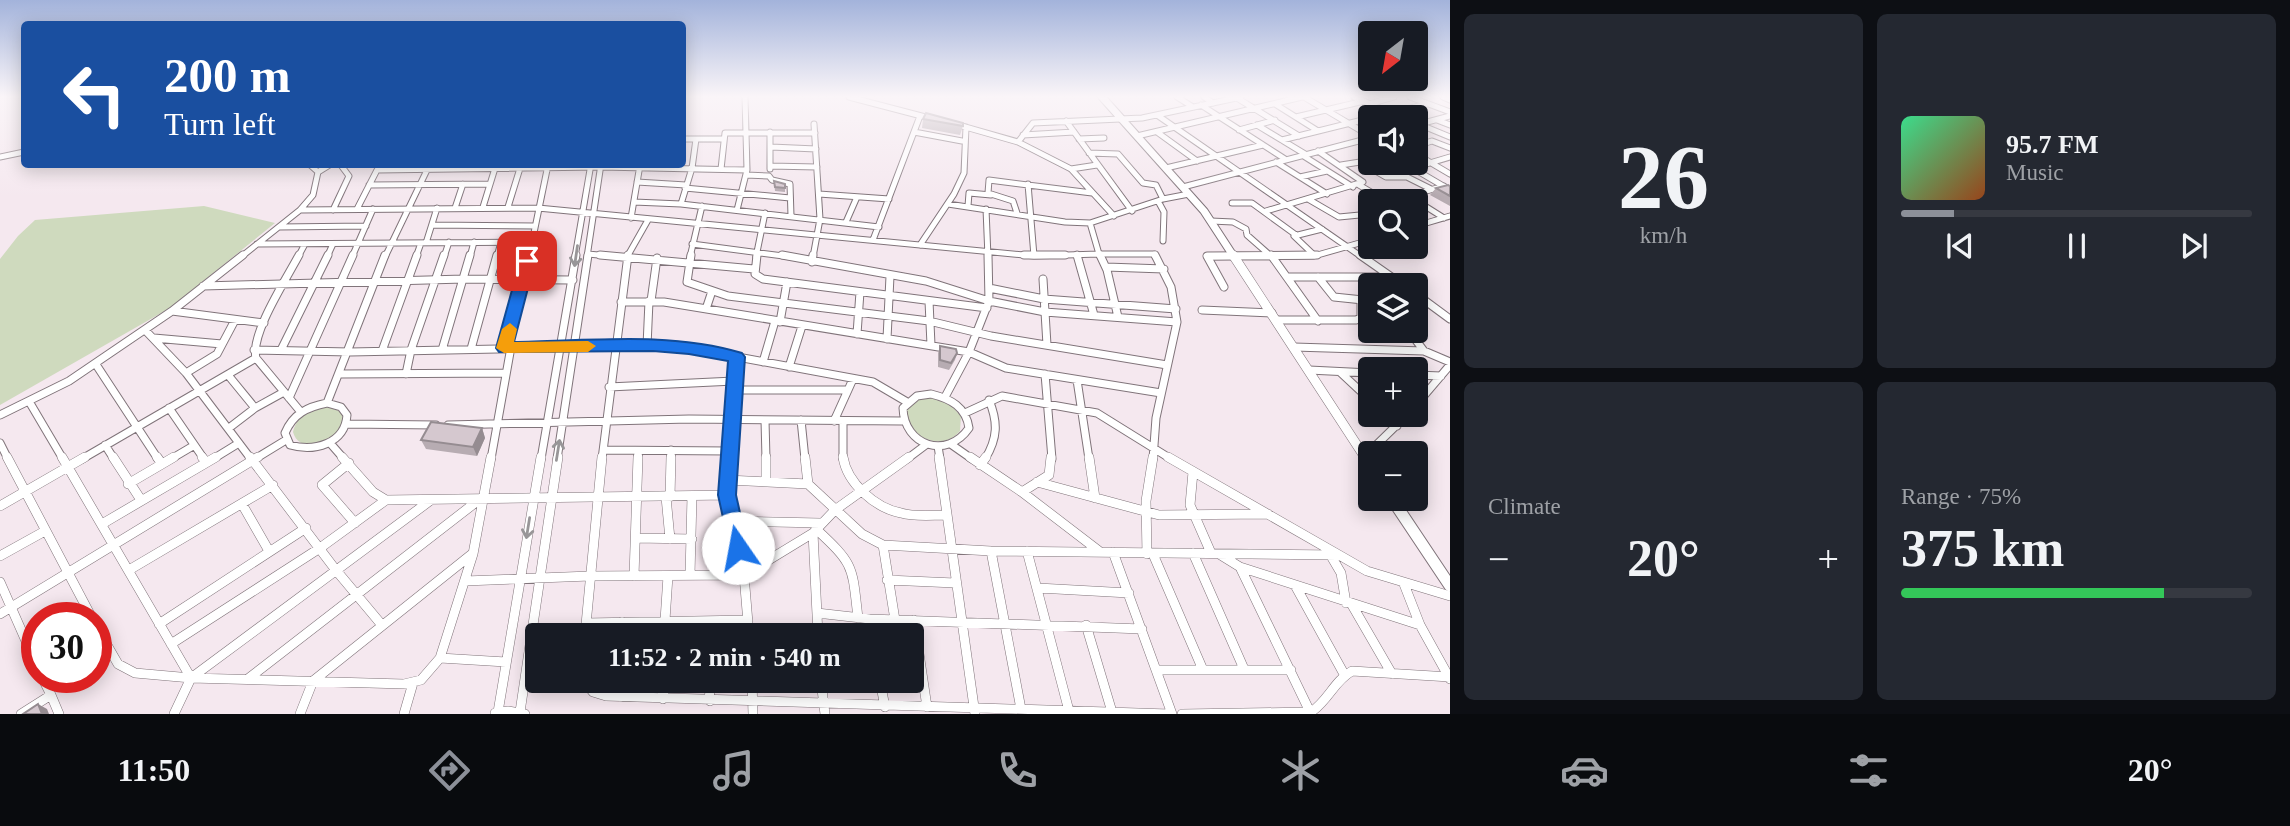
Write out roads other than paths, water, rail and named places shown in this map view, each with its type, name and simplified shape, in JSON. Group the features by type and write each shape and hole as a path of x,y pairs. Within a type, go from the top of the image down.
{"main road":[{"path":"1132,130 1211,221 1358,445"},
{"path":"1400,511 1450,586"}],"street":[{"path":"920,245 948,204 966,166 962,141 965,130"},
{"path":"978,130 1018,142 1071,169 1114,216"},
{"path":"1018,142 1027,130"},
{"path":"1137,136 1163,130"},
{"path":"1180,130 1386,273"},
{"path":"1240,130 1285,159"},
{"path":"1266,130 1362,189"},
{"path":"1290,130 1299,136"},
{"path":"1433,130 1450,137"},
{"path":"737,210 747,173 747,131"},
{"path":"1282,140 1318,131"},
{"path":"721,169 724,139 728,132 815,133 820,219 812,262"},
{"path":"769,176 770,132"},
{"path":"873,240 915,132 962,141"},
{"path":"1023,135 1074,132 1132,211"},
{"path":"1157,132 1197,161"},
{"path":"1080,139 1104,138"},
{"path":"686,139 724,139"},
{"path":"681,204 692,168 696,139"},
{"path":"948,204 1065,222 1090,223 1132,211 1239,172 1358,141"},
{"path":"1428,142 1432,141 1450,148"},
{"path":"1166,168 1263,145"},
{"path":"771,147 816,149"},
{"path":"1266,211 1363,182 1318,151"},
{"path":"0,157 21,153"},
{"path":"1089,153 1118,154 1143,183 1156,186 1164,212 1163,241"},
{"path":"1428,164 1449,159"},
{"path":"1428,161 1450,174"},
{"path":"1276,162 1327,194"},
{"path":"1340,165 1358,163"},
{"path":"1071,169 1097,165"},
{"path":"770,166 817,167"},
{"path":"313,168 317,172"},
{"path":"317,172 324,168"},
{"path":"333,210 349,174 344,168"},
{"path":"357,209 375,168"},
{"path":"327,403 389,243 404,209 430,168"},
{"path":"483,207 495,168"},
{"path":"508,207 519,168"},
{"path":"112,654 129,672 191,678 413,683 427,675 440,658 472,554 481,498 498,426 508,347 548,168"},
{"path":"526,693 523,713 496,713 591,168"},
{"path":"535,623 539,577 601,168"},
{"path":"631,218 640,168"},
{"path":"686,168 769,176 772,180 790,184 791,216"},
{"path":"1300,177 1327,170"},
{"path":"0,415 30,403 97,366 172,311 300,210 313,195 317,172"},
{"path":"1383,175 1407,177 1431,190"},
{"path":"1425,175 1447,188"},
{"path":"991,195 987,190 989,180 1093,193"},
{"path":"637,182 790,198"},
{"path":"369,184 490,184"},
{"path":"455,208 463,184"},
{"path":"1028,184 1034,256"},
{"path":"1428,191 1447,188"},
{"path":"968,206 969,193 991,195 1010,199 1015,204 1017,213"},
{"path":"819,194 889,199"},
{"path":"846,222 857,197"},
{"path":"1308,200 1339,217 1358,215"},
{"path":"1232,203 1248,201 1266,211 1296,235 1295,239 1314,256"},
{"path":"634,202 702,206 879,226"},
{"path":"702,206 688,261 687,282 712,291 929,321 1167,366"},
{"path":"1428,206 1447,217"},
{"path":"383,351 406,281 437,208"},
{"path":"300,210 538,208 988,253 1034,256 1152,253 1158,256 1176,309 1177,322 1161,393 1144,512 1150,554 1203,670"},
{"path":"229,428 255,408 287,395 311,351 373,209"},
{"path":"945,397 969,352 988,304 986,209"},
{"path":"765,213 754,269 759,277 929,301 1177,322"},
{"path":"1428,223 1447,217"},
{"path":"648,220 626,256 609,387 586,623 748,620"},
{"path":"1211,221 1239,224 1246,229 1249,237 1271,255 1318,321"},
{"path":"1090,223 1118,317"},
{"path":"432,225 535,226"},
{"path":"278,227 366,226"},
{"path":"1296,235 1322,229"},
{"path":"442,350 474,242"},
{"path":"471,349 501,242"},
{"path":"257,244 533,242"},
{"path":"406,374 411,350 449,243"},
{"path":"255,354 264,323 305,244"},
{"path":"281,350 333,244"},
{"path":"692,244 759,251 942,284 988,304"},
{"path":"1224,287 1206,257 1314,256 1358,244"},
{"path":"588,254 657,258 754,269"},
{"path":"1077,255 1094,315"},
{"path":"647,346 650,301 657,258"},
{"path":"1105,267 1164,269"},
{"path":"887,339 890,276"},
{"path":"1287,278 1358,277"},
{"path":"1318,278 1334,297 1358,299"},
{"path":"203,286 464,279 573,280"},
{"path":"1043,279 1047,345"},
{"path":"763,362 787,282"},
{"path":"989,288 1044,299 1176,309"},
{"path":"706,309 712,291"},
{"path":"857,334 860,292"},
{"path":"621,302 650,301 931,345 969,352 996,365 1161,393"},
{"path":"929,301 931,345"},
{"path":"1428,305 1450,319"},
{"path":"1202,310 1318,321 1358,319"},
{"path":"172,311 264,323"},
{"path":"186,373 214,356 235,320"},
{"path":"789,367 802,326"},
{"path":"145,330 201,391 335,569 381,624"},
{"path":"154,338 222,344"},
{"path":"1418,343 1424,351"},
{"path":"0,506 228,375 255,354 281,350 349,352 573,346 689,348 878,383 907,402"},
{"path":"1294,347 1424,351 1450,363 1428,391"},
{"path":"255,354 300,411"},
{"path":"737,357 728,451 727,495 744,575 748,623"},
{"path":"97,366 162,464"},
{"path":"1309,370 1358,373"},
{"path":"1339,372 1358,389"},
{"path":"340,374 506,373"},
{"path":"1022,492 1049,475 1052,465 1045,402 1045,374"},
{"path":"228,375 255,408"},
{"path":"1428,375 1441,376"},
{"path":"853,379 839,421 846,472 880,506 895,514 946,515"},
{"path":"1077,380 1095,498"},
{"path":"609,387 734,385 848,390"},
{"path":"931,394 945,397 965,413 968,421 966,435 952,445 938,446 914,438 902,421 903,408 907,402 917,396 931,394"},
{"path":"965,413 1002,396 1045,402 1104,416 1154,449 1269,514 1334,555 1367,571 1450,596"},
{"path":"980,465 993,446 998,432 998,422 989,400"},
{"path":"30,403 191,678"},
{"path":"327,403 346,411 347,424 342,433 330,443 305,450 290,445 286,440 288,425 300,411 327,403"},
{"path":"169,408 206,462"},
{"path":"347,424 498,426 547,421 731,419 902,421"},
{"path":"765,420 766,481"},
{"path":"801,420 807,484"},
{"path":"1381,441 1396,427"},
{"path":"0,614 286,440"},
{"path":"0,443 84,602"},
{"path":"102,524 239,443"},
{"path":"330,443 373,492 386,500 727,495"},
{"path":"465,581 539,577 744,575 816,528 835,510 927,444"},
{"path":"105,445 128,484 141,500"},
{"path":"952,445 1022,492 1100,552"},
{"path":"128,484 193,446"},
{"path":"938,446 950,548 975,711"},
{"path":"604,450 728,451"},
{"path":"670,539 668,497 671,450"},
{"path":"634,576 638,451"},
{"path":"349,463 326,480 323,487 355,523"},
{"path":"1194,472 1190,505 1215,554 1240,567 1295,587 1420,625"},
{"path":"727,480 807,484 868,539 883,545 991,551 1334,555"},
{"path":"1037,482 1144,512 1194,516 1269,514"},
{"path":"129,570 273,485"},
{"path":"690,575 692,496"},
{"path":"249,679 481,498"},
{"path":"174,714 191,678 432,499"},
{"path":"171,644 320,548 386,500"},
{"path":"242,503 269,551"},
{"path":"732,521 816,528 845,556 853,573 858,618"},
{"path":"159,624 306,528"},
{"path":"816,528 817,623"},
{"path":"0,556 45,531"},
{"path":"636,538 692,539"},
{"path":"883,545 895,620"},
{"path":"991,551 1021,709"},
{"path":"1027,551 1069,711"},
{"path":"597,693 621,697 710,701 753,708 927,707 975,711 1021,709 1170,714 1113,552"},
{"path":"1193,553 1244,669"},
{"path":"300,714 313,681 472,554"},
{"path":"1334,555 1349,604 1392,674"},
{"path":"1240,567 1311,713"},
{"path":"664,621 668,576"},
{"path":"887,580 955,583"},
{"path":"0,582 21,632"},
{"path":"1404,584 1420,625 1450,678"},
{"path":"1295,587 1344,674"},
{"path":"1038,588 1129,593"},
{"path":"817,613 870,619 1142,629"},
{"path":"870,619 870,623"},
{"path":"914,620 927,707"},
{"path":"1086,625 1112,712"},
{"path":"440,658 506,662"},
{"path":"1156,670 1291,670"},
{"path":"1182,714 1311,713 1321,705 1344,674 1352,671 1450,678"},
{"path":"404,714 413,683"},
{"path":"663,693 663,699"},
{"path":"710,693 710,701"},
{"path":"882,693 885,707"},
{"path":"21,714 51,695 59,714"}]}
